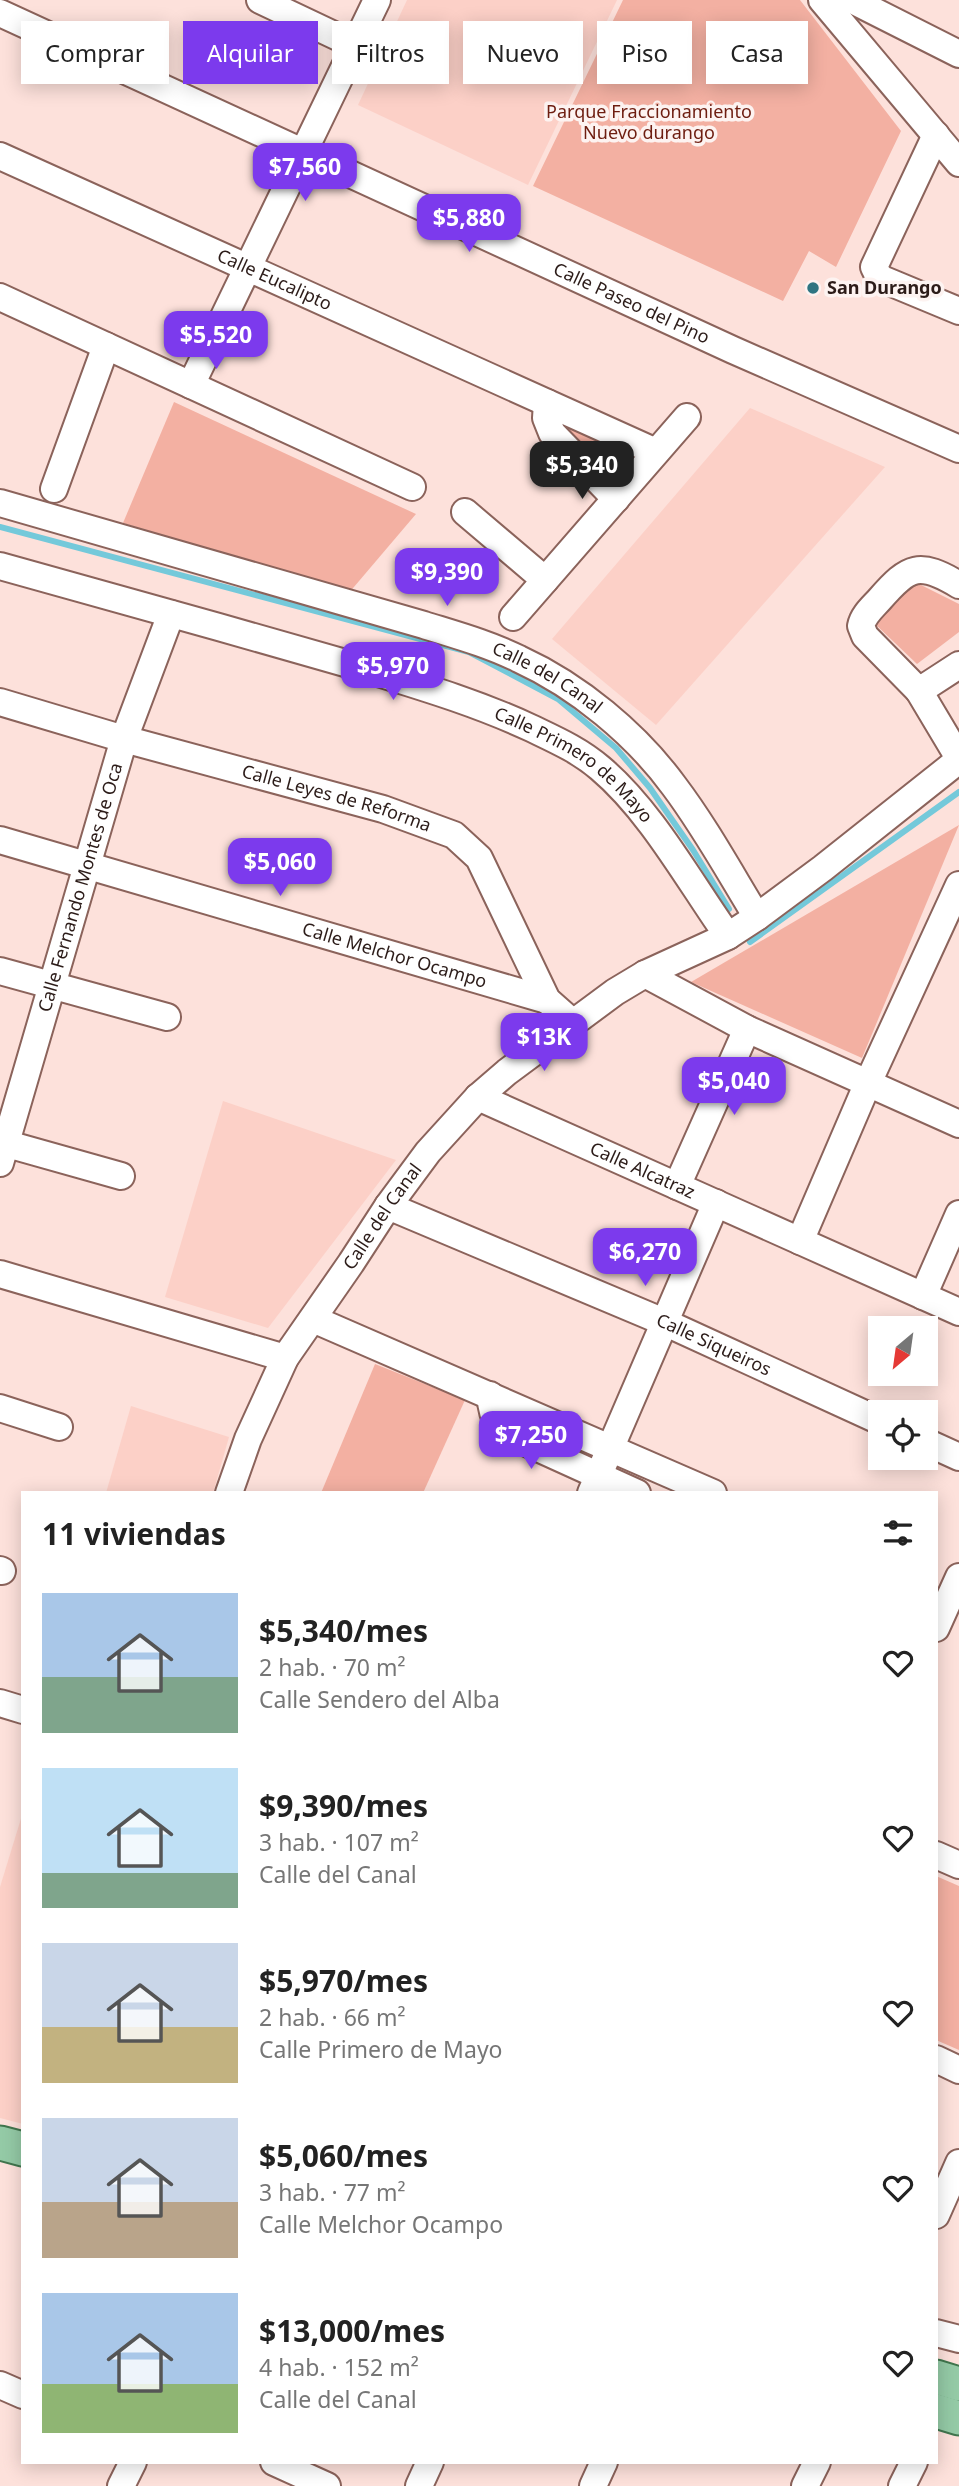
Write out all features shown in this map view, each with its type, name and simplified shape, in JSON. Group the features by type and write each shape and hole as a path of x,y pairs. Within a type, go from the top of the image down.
{"main road":[{"path":"0,2143 21,2148"},
{"path":"938,2378 959,2384"}],"street":[{"path":"260,0 332,34"},
{"path":"367,21 377,0"},
{"path":"822,0 959,163"},
{"path":"852,0 959,54"},
{"name":"Calle Paseo del Pino","path":"0,13 733,350 959,449"},
{"path":"191,385 336,84"},
{"path":"936,135 875,262 875,271 882,279 959,311"},
{"name":"Calle Eucalipto","path":"0,156 656,452"},
{"path":"0,298 412,487"},
{"path":"54,489 106,346"},
{"path":"547,403 546,418 552,433 616,499"},
{"path":"513,617 687,416"},
{"name":"Calle del Canal","path":"0,503 424,625 520,659 579,695 655,763 693,813 757,917"},
{"path":"465,512 545,580"},
{"name":"Calle Primero de Mayo","path":"0,566 448,694 496,712 574,748 601,768 624,791 655,830 728,936"},
{"path":"959,585 934,571 906,573 862,620 865,636 919,691 959,759"},
{"name":"Calle Fernando Montes de Oca","path":"2,1149 124,739 171,614"},
{"path":"919,691 959,665"},
{"name":"Calle Leyes de Reforma","path":"0,702 124,739 383,808 454,835 479,858 547,1000 573,1023"},
{"name":"Calle del Canal","path":"230,1491 248,1439 285,1357 428,1152 478,1097 507,1072 615,992 645,974 728,936 757,917 959,759"},
{"name":"Calle Melchor Ocampo","path":"0,840 547,1000"},
{"path":"800,1241 867,1085 959,885"},
{"path":"0,971 167,1017"},
{"path":"645,974 747,1029 959,1124"},
{"path":"677,1186 747,1029"},
{"name":"Calle Alcatraz","path":"478,1097 959,1312"},
{"path":"2,1149 121,1176"},
{"path":"594,1484 716,1203"},
{"name":"Calle Siqueiros","path":"388,1206 664,1322 868,1416"},
{"path":"923,1296 959,1214"},
{"path":"0,1274 285,1357"},
{"path":"313,1318 708,1491"},
{"path":"490,1395 494,1417 502,1430 594,1484 627,1491"},
{"path":"0,1408 59,1427"},
{"path":"938,1447 959,1457"},
{"path":"938,1618 959,1577"},
{"path":"0,1703 21,1709"},
{"path":"938,1856 959,1865"},
{"path":"938,2060 959,2070"},
{"path":"938,2210 959,2163"},
{"path":"938,2334 959,2339"},
{"path":"0,2385 21,2394"},
{"path":"121,2486 131,2464"},
{"path":"278,2464 327,2486"},
{"path":"419,2486 429,2464"},
{"path":"593,2486 603,2464"},
{"path":"805,2486 816,2464"},
{"path":"902,2486 913,2464"}],"shaded area":[{"path":"407,0 617,0 607,21 597,21 597,42 583,71 583,21 463,21 463,84 577,84 528,185 358,105 368,84 449,84 449,21 397,21"},
{"path":"750,408 885,467 656,725 552,639"},
{"path":"223,1101 396,1160 268,1328 165,1297"},
{"path":"131,1406 229,1437 214,1491 107,1491"},
{"path":"21,1819 21,2123 0,2118 0,1887"}],"green space":[{"name":"Parque Fraccionamiento Nuevo durango","path":"623,0 800,0 901,131 836,267 809,251 783,301 533,186 597,54 597,84 692,84 692,21 613,21"},
{"path":"174,402 416,514 348,594 123,523"},
{"path":"557,417 620,444 600,468 556,426"},
{"path":"909,579 959,604 959,632 917,664 873,622"},
{"path":"959,825 862,1058 691,982"},
{"path":"375,1364 465,1400 424,1491 322,1491"},
{"path":"938,1877 959,1886 959,2050 938,2041"}],"waterway":[{"path":"0,527 469,652 558,699 616,748 650,788 693,850 729,909"},
{"path":"750,942 959,792"}],"place":[{"name":"San Durango","path":"813,288"}]}
